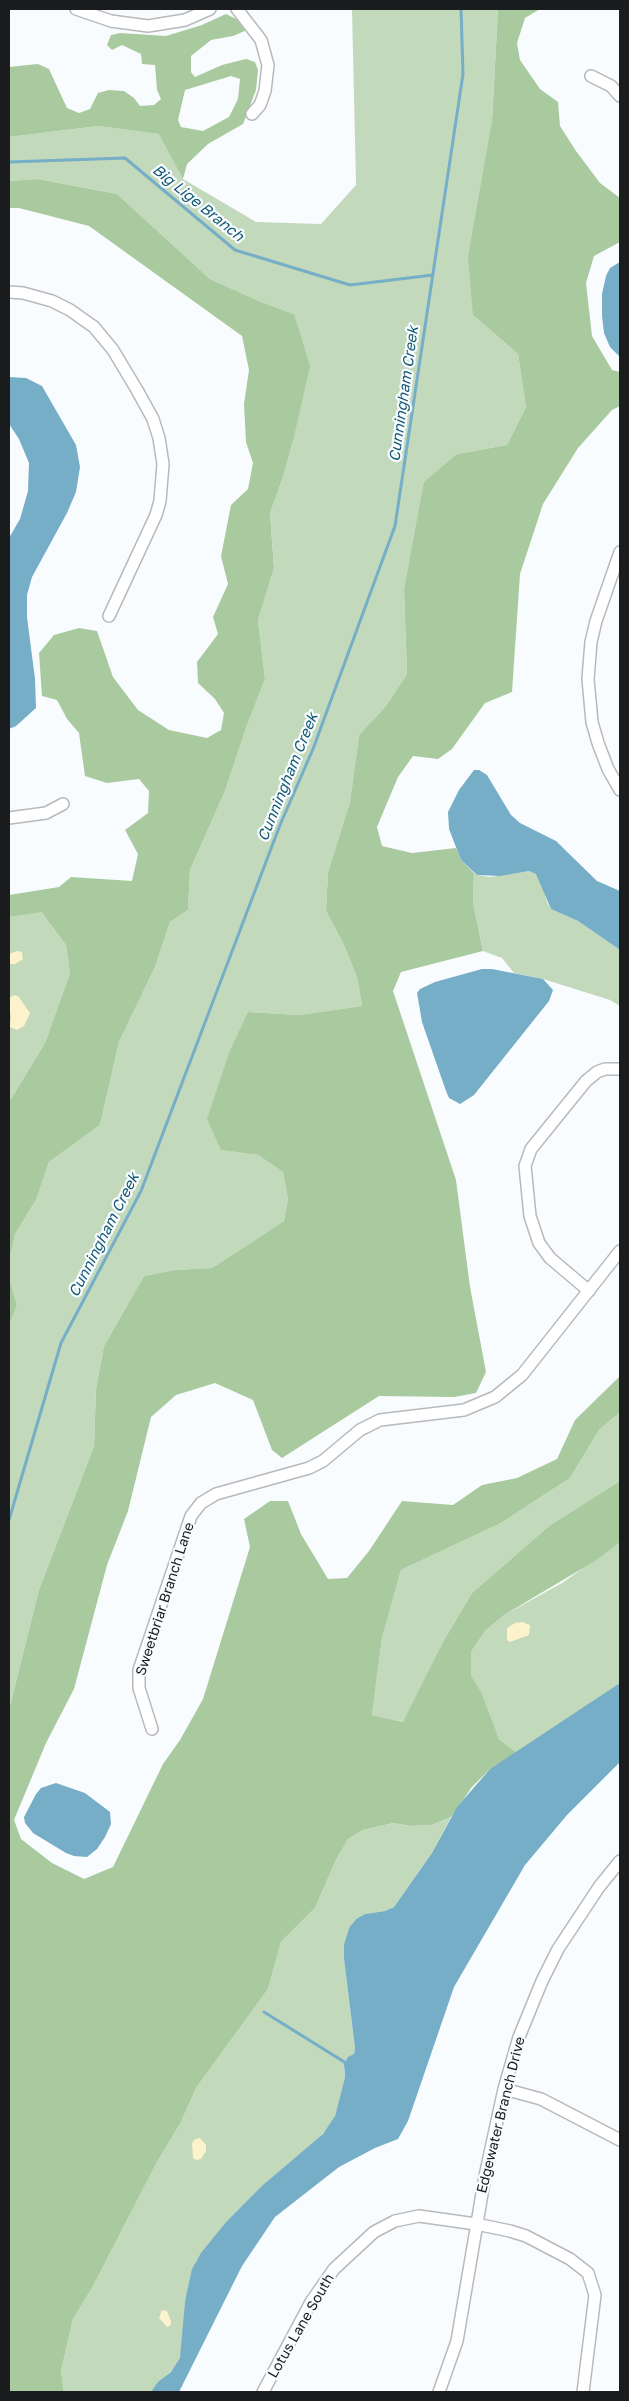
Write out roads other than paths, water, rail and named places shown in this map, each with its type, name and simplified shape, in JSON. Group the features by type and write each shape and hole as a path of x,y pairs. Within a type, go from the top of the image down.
{"street":[{"path":"76,9 123,24 148,26 179,22 210,9"},
{"path":"236,9 262,40 268,65 265,92 260,106 252,114"},
{"path":"590,76 611,86 620,96"},
{"path":"9,292 22,293 52,301 70,310 94,327 113,350 137,390 153,419 160,438 163,464 160,501 156,514 109,616"},
{"path":"620,552 596,621 591,642 588,679 592,722 598,743 608,769 620,790"},
{"path":"9,818 46,813 63,804"},
{"path":"589,1291 550,1258 539,1243 530,1216 525,1166 531,1149 586,1081 597,1072 620,1069"},
{"name":"Sweetbriar Branch Lane","path":"152,1729 139,1688 139,1670 191,1516 201,1502 216,1494 309,1468 330,1456 360,1430 380,1420 396,1416 464,1410 495,1397 522,1375 620,1250"},
{"name":"Edgewater Branch Drive","path":"439,2392 457,2341 476,2224 504,2088 519,2038 542,1981 577,1918 620,1861"},
{"path":"504,2088 542,2099 620,2140"},
{"name":"Lotus Lane South","path":"263,2392 323,2282 346,2256 374,2232 395,2221 419,2216 510,2230 526,2236 570,2259 588,2273 595,2295 583,2392"}],"water":[{"path":"620,262 620,357 610,347 604,333 602,294 610,268"},
{"path":"9,377 26,378 42,386 76,445 80,467 76,492 67,513 32,577 27,595 27,617 35,679 36,708 16,726 9,729 9,538 20,519 28,491 29,463 19,439 9,424"},
{"path":"474,770 479,770 487,775 511,815 520,823 556,841 597,881 620,891 620,950 578,921 551,909 536,874 529,871 500,876 477,875 461,860 449,829 448,812 459,790"},
{"path":"482,969 492,969 543,979 553,990 549,1001 474,1095 460,1104 449,1098 446,1091 422,1022 417,993 420,989 435,982"},
{"path":"620,1683 620,1762 567,1815 525,1865 454,1987 408,2121 398,2139 375,2148 339,2167 275,2217 242,2266 179,2392 151,2392 158,2382 171,2372 180,2358 185,2301 192,2269 201,2253 226,2222 264,2184 323,2134 335,2116 345,2077 344,2064 348,2057 354,2054 355,2048 344,1959 344,1945 349,1928 356,1919 365,1914 385,1911 394,1907 432,1853 457,1807 490,1769"},
{"path":"56,1783 85,1793 110,1812 111,1824 105,1837 97,1849 87,1857 66,1853 33,1833 25,1823 24,1817 36,1794 41,1788"}],"waterway":[{"name":"Cunningham Creek","path":"9,1520 61,1343 141,1191 280,825 313,749 395,526 463,74 461,9"},
{"name":"Big Lige Branch","path":"9,162 125,158 235,250 350,285 433,275"},
{"path":"264,2012 346,2063"}]}
